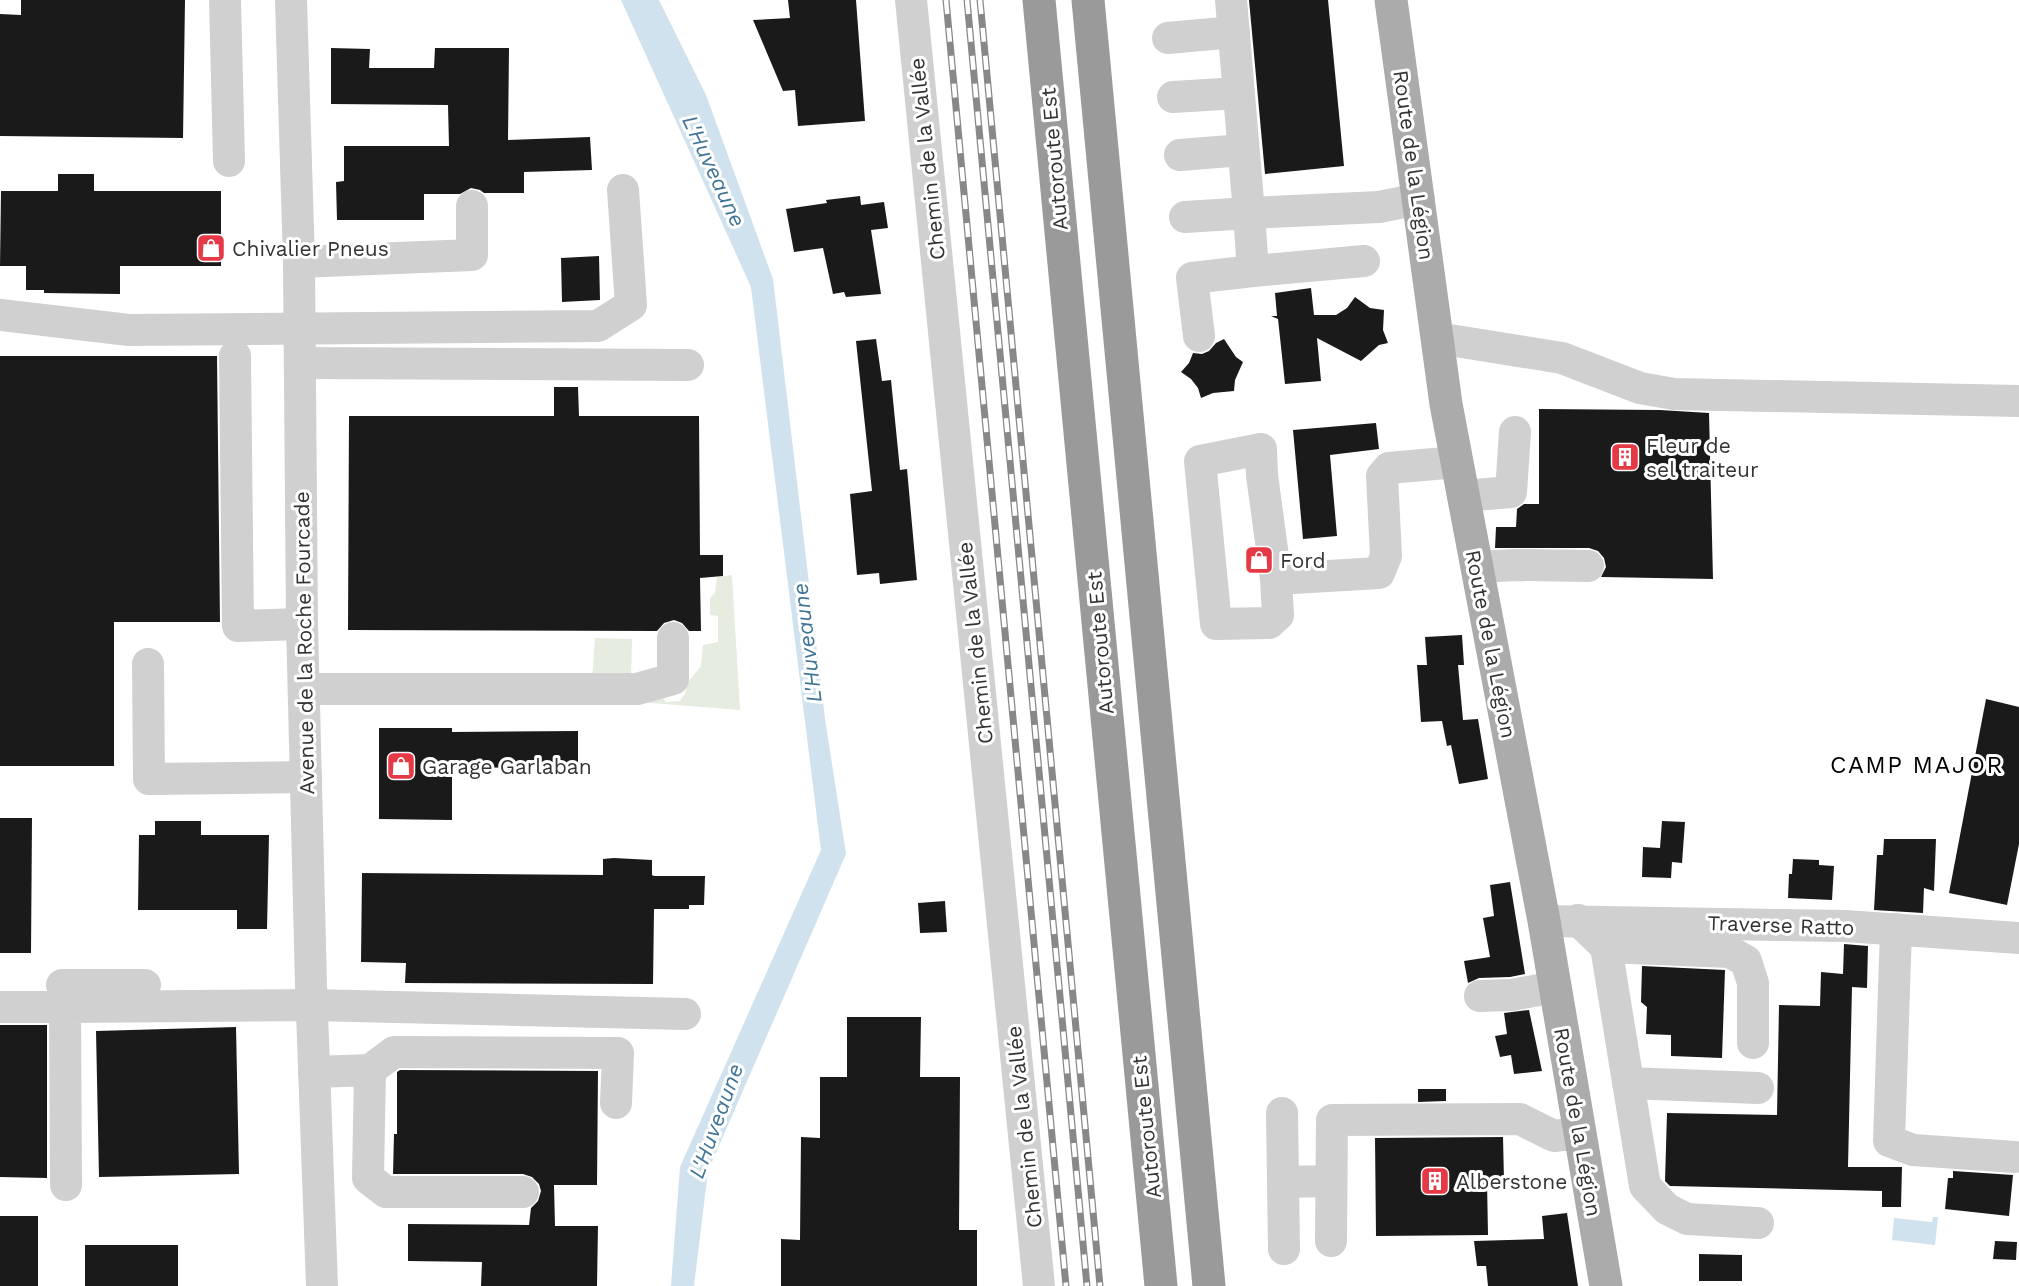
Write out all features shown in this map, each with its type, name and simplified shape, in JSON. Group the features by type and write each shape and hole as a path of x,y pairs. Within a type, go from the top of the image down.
{"highway":[{"name":"Autoroute Est","path":"1039,0 1161,1286"},
{"path":"1088,0 1209,1286"}],"main road":[{"name":"Route de la Légion","path":"1391,0 1446,404 1544,921 1606,1286"}],"street":[{"path":"225,0 229,161"},
{"name":"Avenue de la Roche Fourcade","path":"291,0 299,261 302,624 311,995 328,1284"},
{"name":"Chemin de la Vallée","path":"911,0 1040,1286"},
{"path":"1232,0 1253,271"},
{"path":"1168,38 1234,32"},
{"path":"1173,97 1239,93"},
{"path":"1180,155 1243,150"},
{"path":"0,315 129,330 598,326 631,305 623,190"},
{"path":"1185,217 1379,207 1419,200"},
{"path":"299,261 472,255 472,206"},
{"path":"1199,336 1192,278 1364,261"},
{"path":"1437,338 1562,358 1640,388 1674,394 2019,401"},
{"path":"235,356 238,626 302,624"},
{"path":"300,363 688,365"},
{"path":"1463,496 1511,492 1515,432"},
{"path":"1261,449 1262,475 1276,579 1278,615 1269,623 1216,624 1200,461 1261,449"},
{"path":"1276,579 1379,573 1386,556 1382,476 1389,468 1457,462"},
{"path":"1477,567 1588,566"},
{"path":"304,689 638,689 673,679 673,638"},
{"path":"148,664 149,779 306,777"},
{"path":"1578,920 1606,947 1645,1186 1667,1209 1687,1219 1758,1223"},
{"name":"Traverse Ratto","path":"1544,921 1845,926 2019,938"},
{"path":"1896,929 1889,1141 1913,1150 2015,1157"},
{"path":"1606,947 1730,952 1746,961 1753,983 1753,1043"},
{"path":"1480,996 1512,995 1555,987"},
{"path":"0,1007 64,996 311,995 685,1014"},
{"path":"64,996 66,1185"},
{"path":"314,1072 370,1070 394,1052 618,1053 616,1103"},
{"path":"370,1070 368,1179 386,1192 523,1192"},
{"path":"1628,1083 1758,1088"},
{"path":"1282,1113 1284,1249"},
{"path":"1330,1241 1332,1120 1520,1119 1554,1136 1580,1132"},
{"path":"1283,1182 1331,1181"}],"shaded area":[{"path":"732,575 740,710 626,701 657,698 664,699 665,702 680,701 685,694 688,682 701,666 703,645 718,642 718,616 710,615 710,598 715,593 717,577"},
{"path":"595,638 632,639 631,677 592,679"}],"water":[{"name":"L'Huveaune","path":"621,0 659,0 706,95 773,279 825,719 846,854 708,1171 694,1286 671,1286 680,1167 821,850 751,287"},
{"path":"1933,1217 1938,1217 1935,1245 1892,1240 1894,1218 1932,1222"}],"building":[{"path":"21,0 185,0 183,138 0,136 0,14 21,15"},
{"path":"788,0 856,0 865,121 798,126 795,90 783,91 753,20 790,18"},
{"path":"1249,0 1328,0 1344,166 1265,174"},
{"path":"331,48 370,49 369,68 434,68 435,48 509,48 508,140 590,137 592,170 524,172 524,193 484,193 471,188 460,194 424,194 424,220 337,220 336,182 344,181 344,146 449,146 448,105 331,104"},
{"path":"58,174 94,174 94,191 221,191 221,266 120,266 120,294 44,293 44,290 26,290 26,266 0,266 1,191 58,191"},
{"path":"860,196 861,205 884,202 888,228 871,230 881,294 846,297 844,292 833,294 823,248 794,252 786,209 827,203 826,200"},
{"path":"599,256 600,300 562,302 561,258"},
{"path":"1311,288 1314,315 1336,315 1347,308 1355,297 1370,308 1384,310 1383,330 1388,343 1379,345 1361,361 1317,338 1321,381 1285,384 1278,319 1271,316 1277,316 1275,293"},
{"path":"876,339 882,381 891,380 900,470 907,469 917,580 880,584 879,573 857,575 850,494 872,491 856,341"},
{"path":"1224,339 1236,357 1243,362 1235,380 1234,391 1213,393 1201,398 1198,388 1181,372 1189,363 1193,353 1202,354 1209,351 1216,343"},
{"path":"0,356 217,356 220,622 114,622 114,766 0,766"},
{"path":"554,387 578,387 579,416 699,416 700,555 723,555 723,576 700,578 701,631 689,631 682,623 674,620 664,623 657,631 348,630 349,416 554,416"},
{"name":"Fleur de sel traiteur","path":"1539,409 1660,410 1709,413 1713,579 1601,577 1606,567 1604,558 1598,551 1589,548 1495,548 1496,527 1516,527 1517,509 1524,504 1539,504"},
{"path":"1376,423 1379,449 1330,455 1337,536 1303,539 1293,430"},
{"path":"1462,635 1464,665 1458,665 1463,720 1478,719 1488,779 1459,784 1451,745 1447,746 1442,721 1421,722 1417,665 1427,665 1425,637"},
{"path":"1986,699 2019,707 2019,844 2007,905 1949,893"},
{"path":"379,728 452,728 452,732 578,731 578,767 452,768 452,820 379,819"},
{"path":"0,818 32,818 31,953 0,953"},
{"path":"155,821 201,821 201,835 269,835 267,929 237,929 237,910 138,910 139,835 155,835"},
{"path":"1662,821 1685,822 1682,863 1672,862 1671,878 1642,877 1643,847 1660,848"},
{"path":"1884,839 1936,839 1934,891 1924,888 1923,913 1874,910 1877,855 1883,855"},
{"path":"603,859 652,860 652,875 654,876 705,876 704,905 689,905 689,909 654,909 653,984 405,983 406,963 361,962 362,873 603,875"},
{"path":"1793,859 1819,860 1819,865 1834,866 1832,900 1788,898 1789,874 1792,874"},
{"path":"1510,882 1525,974 1479,978 1468,983 1464,961 1490,957 1483,918 1494,916 1490,885"},
{"path":"945,901 947,932 920,933 918,903"},
{"path":"1844,944 1868,946 1867,988 1852,987 1848,1167 1902,1167 1901,1207 1882,1207 1882,1191 1670,1186 1665,1181 1667,1113 1777,1115 1779,1005 1820,1006 1821,972 1843,974"},
{"path":"1642,966 1725,970 1722,1058 1671,1056 1671,1035 1646,1034 1647,1007 1641,1002"},
{"path":"1529,1010 1542,1071 1514,1074 1511,1055 1500,1057 1495,1036 1507,1034 1504,1013"},
{"path":"847,1017 921,1017 920,1077 960,1077 959,1230 977,1230 977,1286 781,1286 781,1239 800,1240 801,1137 820,1138 820,1077 847,1077"},
{"path":"0,1025 47,1025 47,1178 0,1177"},
{"path":"236,1027 239,1174 99,1177 96,1031"},
{"path":"400,1070 598,1071 597,1185 554,1185 555,1226 598,1226 597,1286 481,1286 482,1262 408,1261 408,1224 529,1225 531,1208 538,1201 541,1191 539,1184 532,1177 523,1174 393,1174 394,1134 397,1134 397,1072"},
{"path":"1418,1089 1446,1089 1446,1101 1418,1102"},
{"name":"Alberstone","path":"1503,1137 1504,1181 1487,1181 1488,1235 1376,1236 1375,1138"},
{"path":"1953,1171 2013,1175 2009,1216 1945,1209 1948,1178 1953,1178"},
{"path":"1567,1213 1578,1286 1488,1286 1486,1266 1477,1266 1474,1241 1544,1239 1542,1216"},
{"path":"0,1216 38,1216 38,1286 0,1286"},
{"path":"1995,1241 2017,1242 2016,1260 1993,1259"},
{"path":"85,1245 178,1245 178,1286 85,1286"},
{"path":"1699,1254 1742,1255 1742,1281 1699,1281"}],"railway":[{"path":"946,0 1066,1286"},
{"path":"967,0 1087,1286"},
{"path":"980,0 1100,1286"}],"place":[{"name":"Chivalier Pneus","path":"211,248"},
{"name":"Fleur de sel traiteur","path":"1625,457"},
{"name":"Ford","path":"1259,560"},
{"name":"Garage Garlaban","path":"401,766"},
{"name":"Alberstone","path":"1435,1181"}],"district":[{"name":"CAMP MAJOR","path":"1917,765"}]}
